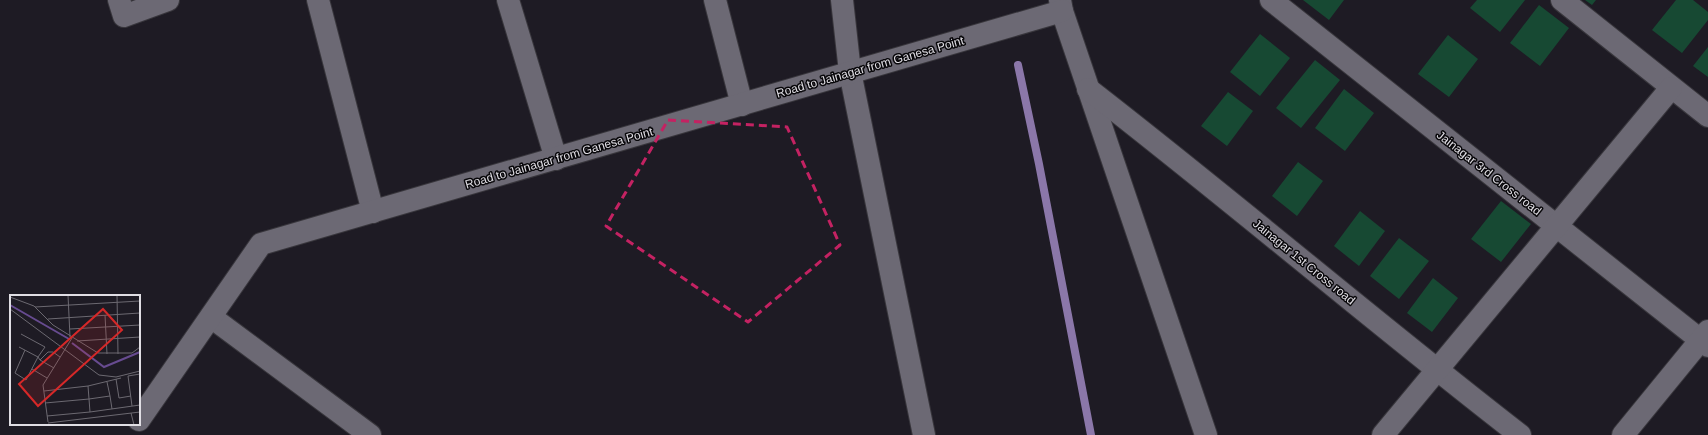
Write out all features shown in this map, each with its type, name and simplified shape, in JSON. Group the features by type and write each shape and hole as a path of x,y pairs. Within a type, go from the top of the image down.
{"street":[{"path":"119,0 124,16 168,0"},
{"path":"318,0 373,212"},
{"path":"508,0 556,159"},
{"path":"715,0 742,105"},
{"path":"842,0 850,72 924,435"},
{"name":"Jainagar 3rd Cross road","path":"1271,0 1556,226 1706,339"},
{"path":"1562,0 1708,116"},
{"path":"1061,6 1206,435"},
{"name":"Road to Jainagar from Ganesa Point","path":"140,419 261,244 742,105 1061,6"},
{"path":"1383,435 1671,88"},
{"name":"Jainagar 1st Cross road","path":"1088,89 1156,141 1436,370 1520,435"},
{"path":"211,317 370,435"},
{"path":"1624,435 1706,339"},
{"path":"128,435 135,425"}],"highlighted area":[{"path":"668,120 787,127 840,245 748,322 606,226"}],"building":[{"path":"1303,0 1344,0 1329,20"},
{"path":"1477,0 1525,0 1500,32 1470,8"},
{"path":"1585,0 1596,0 1592,5"},
{"path":"1676,0 1693,0 1708,12 1708,20 1682,53 1652,30"},
{"path":"1539,5 1569,28 1540,66 1510,43"},
{"path":"1260,34 1290,58 1260,96 1230,72"},
{"path":"1448,35 1478,59 1449,97 1418,74"},
{"path":"1708,47 1708,77 1693,66"},
{"path":"1315,60 1340,80 1301,128 1276,108"},
{"path":"1344,89 1374,113 1345,151 1315,128"},
{"path":"1228,92 1253,111 1227,146 1201,126"},
{"path":"1298,162 1323,181 1297,216 1272,196"},
{"path":"1501,201 1531,224 1501,262 1471,239"},
{"path":"1360,211 1385,231 1359,266 1334,246"},
{"path":"1399,238 1429,261 1399,299 1370,276"},
{"path":"1433,278 1458,298 1432,332 1407,313"}],"waterway":[{"path":"1018,65 1039,164 1091,435"}]}
